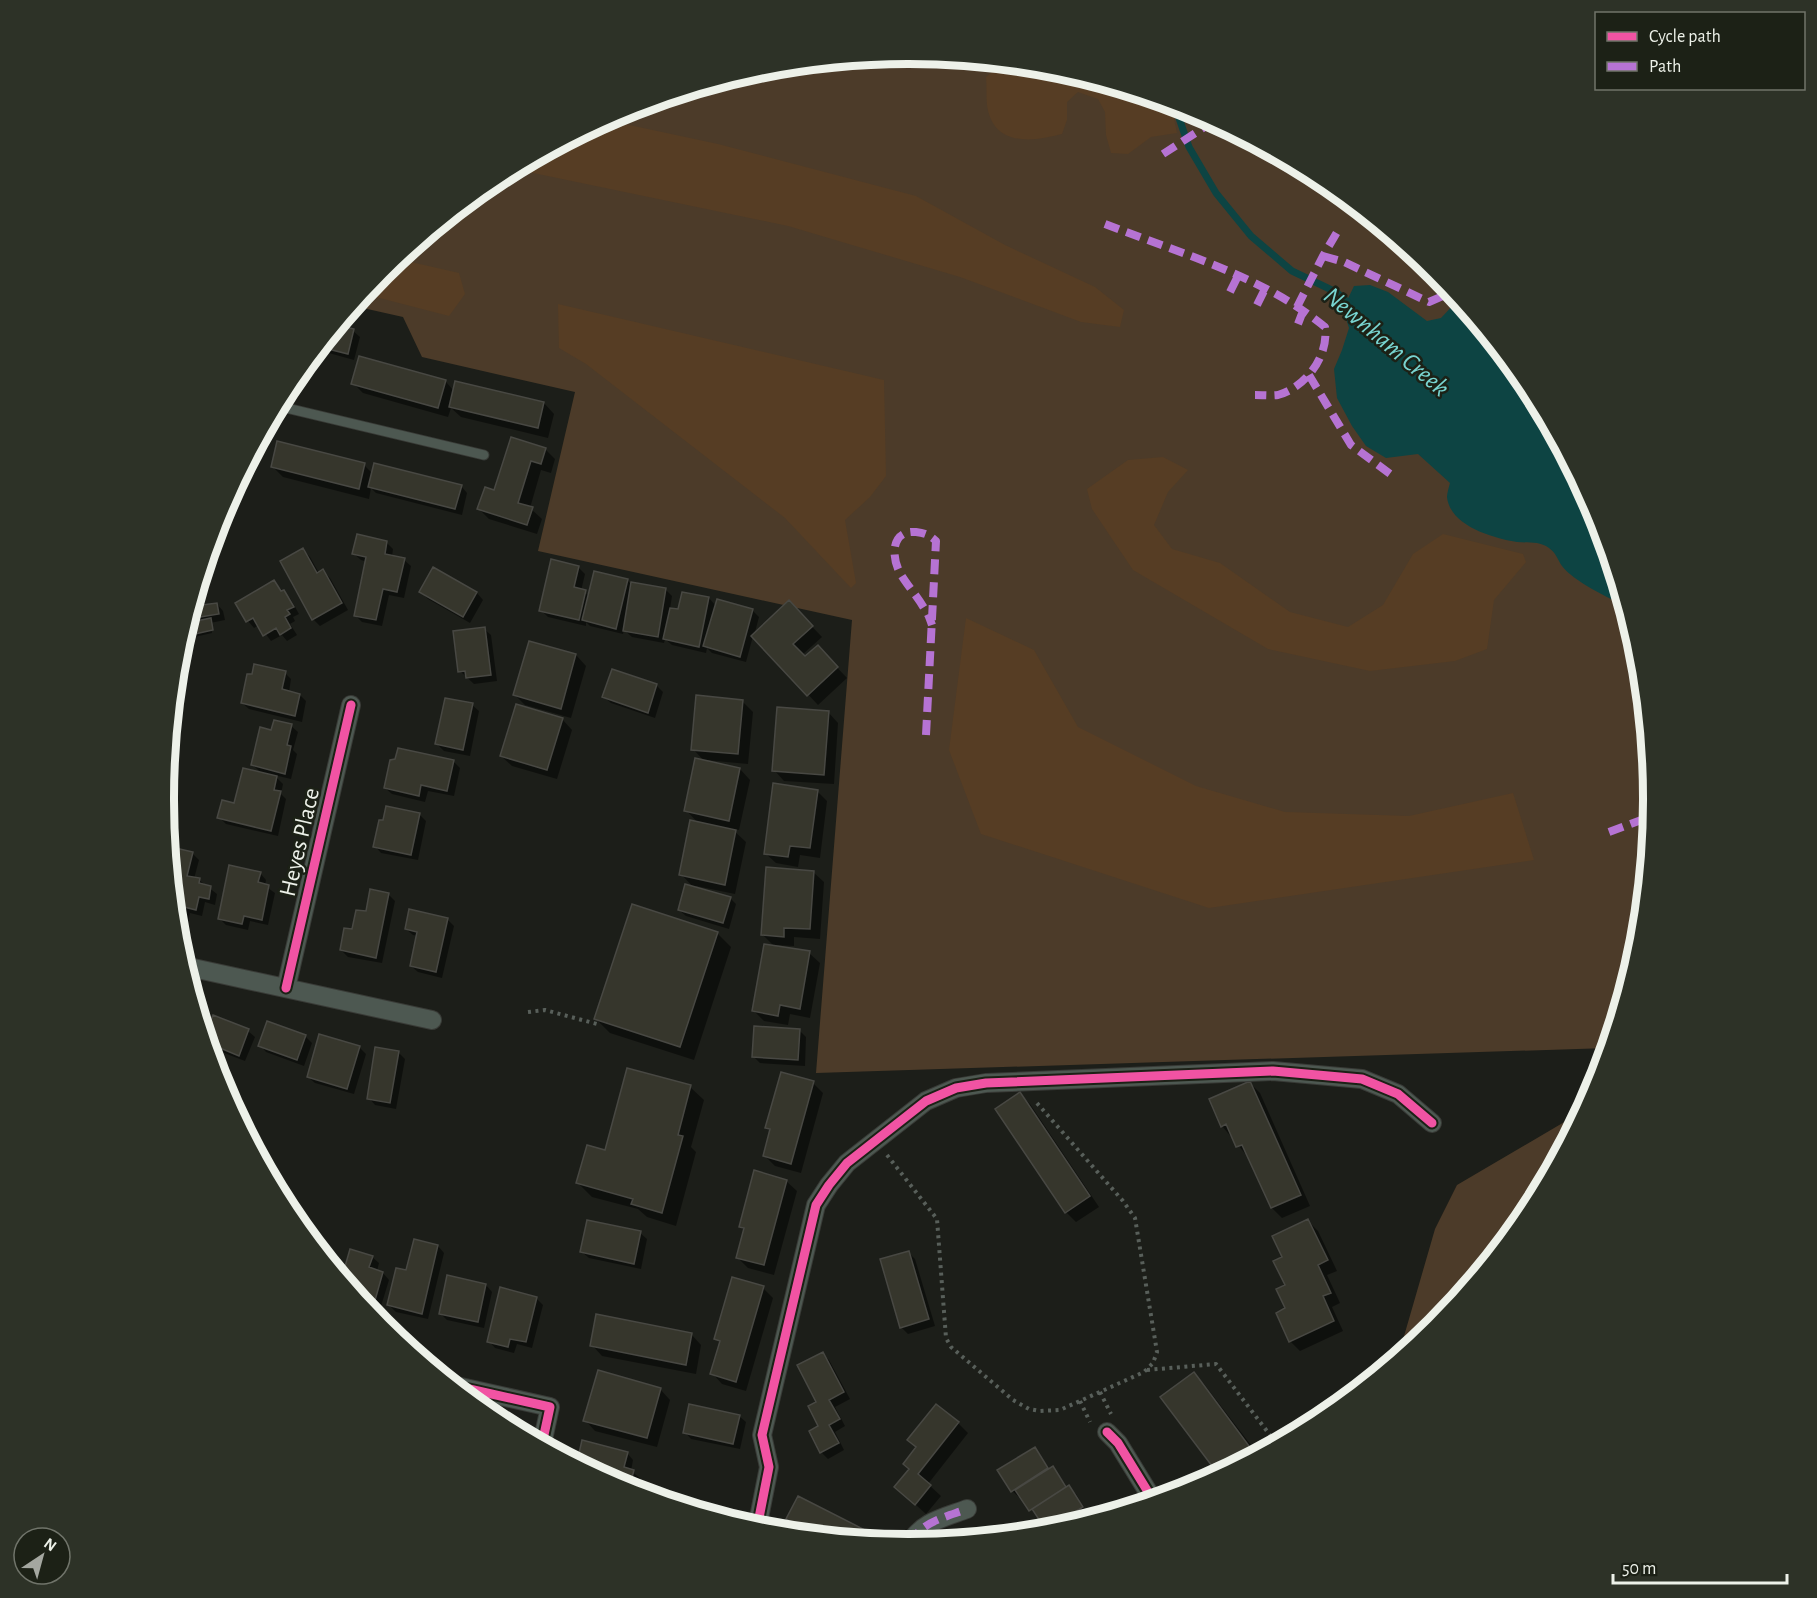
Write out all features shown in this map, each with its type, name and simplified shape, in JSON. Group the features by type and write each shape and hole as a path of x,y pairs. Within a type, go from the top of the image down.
{"street":[{"name":"Heyes Place","path":"285,988 351,705"},
{"path":"194,968 432,1020"},
{"path":"759,1518 769,1467 762,1435 816,1205 847,1162 926,1101 956,1088 986,1083 1273,1071 1362,1079 1398,1094 1432,1123"},
{"path":"471,1389 550,1407 544,1437"},
{"path":"1107,1432 1118,1443 1149,1493"},
{"path":"915,1534 927,1525 967,1509"}],"lane":[{"path":"287,408 484,455"}],"path":[{"path":"528,1012 545,1010 597,1024"},
{"path":"1024,1082 1028,1092 1100,1173 1135,1218 1157,1352 1153,1363 1146,1370"},
{"path":"876,1140 937,1219 946,1338 951,1347 1013,1401 1029,1409 1060,1410 1146,1370 1216,1364 1272,1437"}],"shaded area":[{"path":"908,64 957,66 1052,79 1145,103 1190,120 1276,163 1317,188 1393,247 1461,315 1491,352 1545,432 1587,518 1604,563 1618,609 1637,703 1643,799 1637,895 1629,942 1618,989 1599,1048 816,1073 852,620 538,551 575,392 422,357 403,317 363,308 424,247 461,216 500,188 541,163 627,120 672,103 765,79 813,71"},
{"path":"995,70 1004,71 1052,79 1145,103 1173,114 1177,133 1151,137 1128,154 1111,153 1106,135 1105,112 1098,99 1078,92 1067,102 1067,120 1062,134 1038,139 1005,135 991,119 987,105 986,77"},
{"path":"620,123 718,144 916,196 1005,245 1095,287 1124,310 1120,327 1081,322 960,277 788,226 527,172"},
{"path":"409,261 459,273 465,294 449,316 373,296"},
{"path":"558,304 884,380 886,476 870,497 845,520 856,583 851,588 785,518 586,364 559,348"},
{"path":"1163,457 1188,470 1168,492 1154,525 1172,549 1220,563 1290,612 1348,627 1383,605 1413,554 1443,534 1523,554 1526,562 1494,600 1487,649 1455,661 1370,671 1268,649 1133,570 1092,509 1087,489 1128,460"},
{"path":"966,618 1034,650 1078,727 1196,786 1285,812 1409,816 1513,793 1534,860 1209,908 981,834 949,750"},
{"path":"1569,1119 1545,1166 1491,1246 1461,1283 1402,1342 1435,1229 1457,1185"}],"water":[{"path":"1370,285 1388,292 1427,321 1441,318 1452,306 1461,315 1519,391 1545,432 1587,518 1616,601 1567,572 1549,548 1538,543 1517,542 1485,534 1464,523 1450,507 1447,497 1450,483 1418,454 1386,458 1366,446 1337,398 1334,369 1349,328 1343,309 1354,286"}],"building":[{"path":"346,327 354,329 348,354 328,349"},
{"path":"359,356 446,380 438,408 351,384"},
{"path":"455,381 544,402 538,428 449,407"},
{"path":"511,437 546,448 541,464 531,461 518,503 533,507 527,525 477,509 485,487 494,490"},
{"path":"277,441 365,463 359,489 271,467"},
{"path":"374,463 462,485 455,509 368,487"},
{"path":"357,534 387,541 385,554 405,558 397,592 383,589 376,620 354,616 366,557 352,554"},
{"path":"303,548 317,573 323,569 342,603 312,620 280,561"},
{"path":"551,559 579,566 574,587 586,590 579,620 539,611"},
{"path":"433,567 477,592 463,617 419,592"},
{"path":"594,571 628,579 616,629 582,620"},
{"path":"274,580 281,591 284,590 294,607 287,610 290,614 285,617 291,628 280,635 276,628 263,636 253,618 246,622 235,603"},
{"path":"631,582 666,588 658,637 623,631"},
{"path":"682,592 709,597 699,647 663,639 670,608 678,609"},
{"path":"717,599 753,609 740,657 703,646"},
{"path":"789,600 813,626 793,644 805,656 818,645 838,667 807,696 751,636"},
{"path":"201,601 202,605 217,603 219,614 197,618"},
{"path":"211,618 213,630 193,634 196,621"},
{"path":"485,627 491,675 466,678 465,671 458,672 453,631"},
{"path":"529,641 576,654 561,709 513,695"},
{"path":"254,664 286,671 282,689 300,694 295,716 241,703 247,674 252,674"},
{"path":"612,669 657,684 648,713 602,697"},
{"path":"696,695 743,700 738,754 691,750"},
{"path":"445,698 473,703 463,750 435,744"},
{"path":"516,704 563,718 547,770 500,756"},
{"path":"777,707 829,711 824,775 772,771"},
{"path":"274,720 292,724 287,745 291,746 285,774 251,765 260,727 271,730"},
{"path":"398,748 454,760 447,791 421,785 419,796 384,788 390,760 395,759"},
{"path":"695,758 740,768 729,821 684,811"},
{"path":"243,768 277,776 274,790 281,791 271,831 217,818 222,800 234,803"},
{"path":"773,783 818,790 810,848 790,846 788,857 764,854"},
{"path":"386,806 420,813 411,855 373,847 379,820 383,820"},
{"path":"690,820 736,830 725,885 679,875"},
{"path":"176,848 193,852 187,876 200,878 199,883 211,886 209,899 199,897 196,910 184,907 183,911"},
{"path":"229,865 261,872 258,882 269,885 262,920 244,916 242,924 218,919"},
{"path":"766,867 814,871 810,929 784,928 784,937 761,935"},
{"path":"685,884 731,897 723,923 678,910"},
{"path":"370,889 389,893 376,958 340,950 344,928 352,929 356,910 366,911"},
{"path":"632,904 718,932 680,1047 594,1019"},
{"path":"409,909 448,918 436,972 410,966 417,932 405,929"},
{"path":"764,944 810,951 800,1009 780,1005 778,1016 752,1011"},
{"path":"213,1015 249,1029 239,1056 218,1047 210,1024"},
{"path":"267,1021 306,1035 297,1060 258,1046"},
{"path":"754,1026 800,1029 798,1060 752,1057"},
{"path":"319,1034 360,1046 347,1089 307,1077"},
{"path":"375,1047 399,1051 390,1103 367,1099"},
{"path":"627,1068 691,1085 678,1135 683,1136 662,1213 631,1204 633,1199 576,1183 587,1145 605,1150"},
{"path":"781,1072 814,1081 791,1164 763,1156 770,1129 765,1128"},
{"path":"1250,1081 1301,1195 1271,1208 1242,1145 1236,1147 1226,1124 1221,1127 1209,1099"},
{"path":"1020,1092 1090,1196 1065,1213 995,1109"},
{"path":"754,1170 787,1180 764,1265 736,1258 744,1228 739,1227"},
{"path":"1308,1219 1328,1260 1318,1265 1331,1293 1323,1296 1334,1321 1289,1342 1276,1313 1285,1308 1276,1289 1285,1285 1273,1261 1282,1257 1272,1236"},
{"path":"587,1220 641,1231 634,1264 580,1252"},
{"path":"414,1239 438,1245 422,1314 387,1305 396,1268 406,1270"},
{"path":"350,1249 373,1256 369,1267 383,1272 374,1303 356,1283 344,1269"},
{"path":"909,1251 929,1319 900,1328 880,1259"},
{"path":"447,1275 486,1284 478,1322 439,1314"},
{"path":"732,1277 764,1286 736,1382 710,1374 720,1341 714,1339"},
{"path":"500,1287 537,1297 526,1342 510,1339 508,1347 487,1342"},
{"path":"596,1314 692,1333 686,1365 590,1346"},
{"path":"823,1352 844,1392 829,1400 840,1419 829,1425 839,1443 820,1453 809,1431 818,1426 808,1406 816,1402 797,1365"},
{"path":"598,1370 661,1388 647,1438 583,1421"},
{"path":"1194,1372 1251,1448 1213,1467 1160,1397"},
{"path":"689,1404 740,1415 733,1444 683,1433"},
{"path":"936,1404 959,1422 918,1474 931,1485 915,1505 894,1487 909,1469 903,1464 916,1447 907,1440"},
{"path":"582,1440 628,1452 624,1467 634,1470 631,1480 627,1478 579,1455"},
{"path":"1035,1447 1048,1468 1011,1492 997,1470"},
{"path":"1053,1466 1066,1487 1029,1511 1015,1490"},
{"path":"1069,1485 1083,1507 1071,1515 1040,1521 1032,1509"},
{"path":"798,1496 863,1529 861,1532 813,1527 796,1524 786,1519"}],"waterway":[{"name":"Newnham Creek","path":"1178,116 1189,147 1216,193 1251,236 1292,271 1336,292 1352,306"}],"marked path":[{"path":"1163,154 1205,127"},
{"path":"1105,224 1248,280 1275,293 1325,327 1323,349 1314,369 1306,378 1298,385 1278,395 1255,395"},
{"path":"1297,307 1340,227"},
{"path":"1323,256 1344,262 1429,302 1443,296"},
{"path":"1230,292 1238,276"},
{"path":"1257,305 1265,289"},
{"path":"1298,324 1303,311"},
{"path":"1309,375 1351,445 1393,476"},
{"path":"926,735 936,541 924,534 908,532 902,535 895,545 895,559 900,573 927,612 930,618 930,621 931,623 932,625"},
{"path":"1609,832 1642,820"},
{"path":"917,1534 927,1525 967,1509"}],"cycle path":[{"path":"286,988 351,705"},
{"path":"759,1518 769,1467 762,1435 816,1205 847,1163 926,1101 956,1088 986,1083 1273,1071 1362,1079 1398,1094 1432,1123"},
{"path":"471,1389 550,1407 544,1436"},
{"path":"1107,1432 1118,1443 1149,1493"}]}
